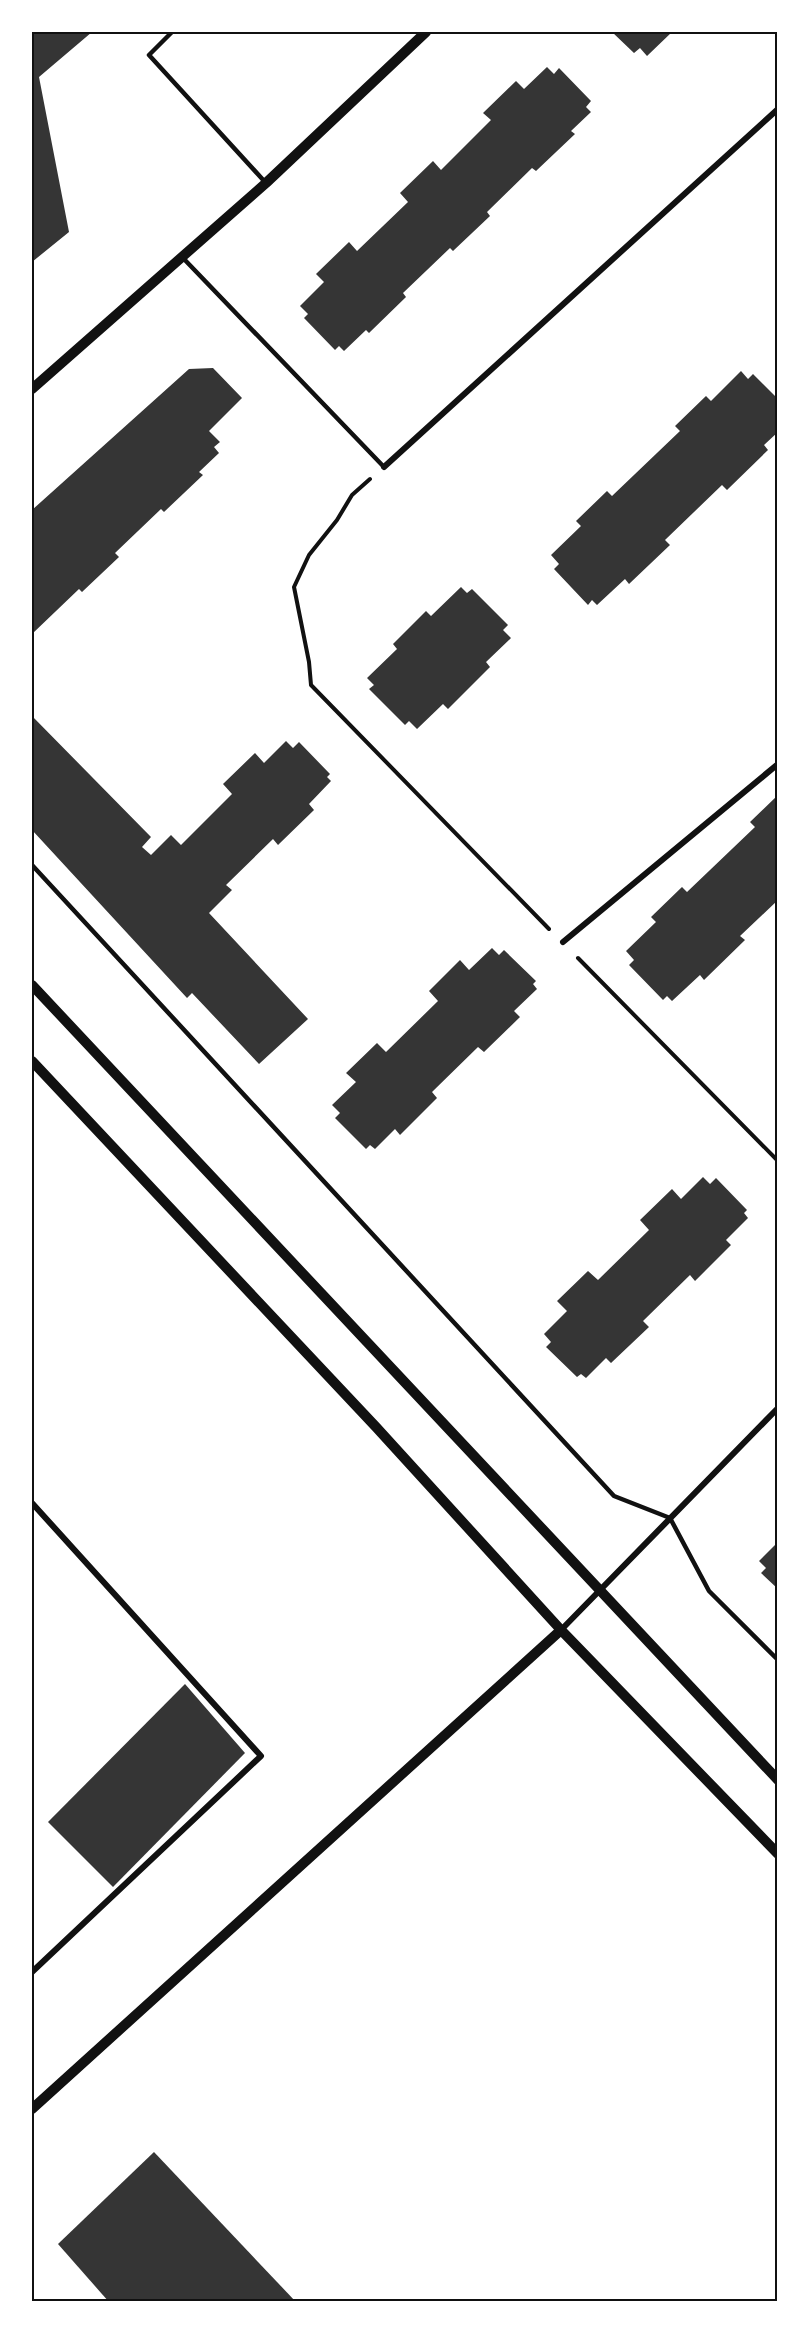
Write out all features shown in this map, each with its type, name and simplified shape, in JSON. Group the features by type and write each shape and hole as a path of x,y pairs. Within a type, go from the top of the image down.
{"street":[{"path":"32,389 266,183 426,32"},
{"path":"384,467 777,109"},
{"path":"563,942 777,764"},
{"path":"32,985 777,1780"},
{"path":"32,1062 368,1419 561,1630 777,1854"},
{"path":"32,2109 561,1630 777,1408"},
{"path":"32,1503 261,1755 32,1972"}],"lane":[{"path":"172,32 149,55 266,183"},
{"path":"183,258 384,467"},
{"path":"32,865 614,1496 670,1518 709,1591 777,1660"}],"path":[{"path":"384,467 352,495 337,520 309,555 294,587 309,662 310,685 777,1161"}],"building":[{"path":"32,32 92,32 39,77 69,232 32,262"},
{"path":"612,32 672,32 647,56 640,48 634,53"},
{"path":"547,67 554,74 559,68 591,101 586,107 591,112 571,131 575,134 536,171 532,168 487,212 490,216 453,251 450,248 403,293 406,297 369,333 366,330 344,351 339,346 335,350 304,318 308,314 300,306 324,282 316,274 349,242 357,251 408,202 400,193 433,161 441,170 491,120 483,113 516,81 524,89"},
{"path":"213,368 242,398 209,431 220,442 214,447 219,453 199,472 203,475 164,512 161,509 115,553 119,557 82,592 79,589 32,634 32,510 189,369"},
{"path":"741,371 748,379 753,374 778,399 778,432 764,445 768,450 727,490 722,485 665,540 670,545 629,584 625,579 597,605 592,600 588,605 554,569 559,564 551,555 581,526 576,521 607,491 612,496 680,431 675,426 706,396 711,401"},
{"path":"461,587 467,593 472,589 508,625 503,630 511,638 486,662 490,667 448,709 443,704 417,729 409,721 405,725 369,689 374,685 367,678 397,649 393,644 426,611 431,616"},
{"path":"32,716 151,837 142,847 151,855 171,835 181,845 232,794 223,784 255,753 264,763 286,741 293,748 299,742 330,774 327,777 331,781 309,804 314,810 278,845 273,839 226,885 232,890 209,913 308,1019 259,1064 192,993 187,998 32,830"},
{"path":"778,795 778,900 740,936 745,940 704,980 700,975 672,1001 667,996 663,1000 629,965 634,960 626,951 656,922 651,917 682,887 687,892 755,827 750,822"},
{"path":"492,948 499,955 504,950 536,981 533,984 537,989 514,1011 520,1017 484,1052 478,1047 432,1092 437,1098 400,1135 395,1129 375,1149 370,1145 366,1149 335,1118 340,1113 332,1105 356,1082 346,1073 377,1043 386,1052 438,1001 429,991 460,960 469,970"},
{"path":"703,1177 710,1184 716,1178 747,1210 744,1213 748,1218 726,1240 731,1245 695,1281 690,1275 643,1321 649,1327 611,1363 606,1358 586,1378 581,1374 577,1377 546,1347 551,1342 544,1334 567,1311 557,1301 588,1271 598,1280 649,1230 640,1220 672,1189 681,1199"},
{"path":"778,1542 778,1589 761,1573 766,1568 759,1561"},
{"path":"185,1684 245,1753 113,1887 48,1822"},
{"path":"154,2152 296,2302 109,2302 58,2244"}]}
